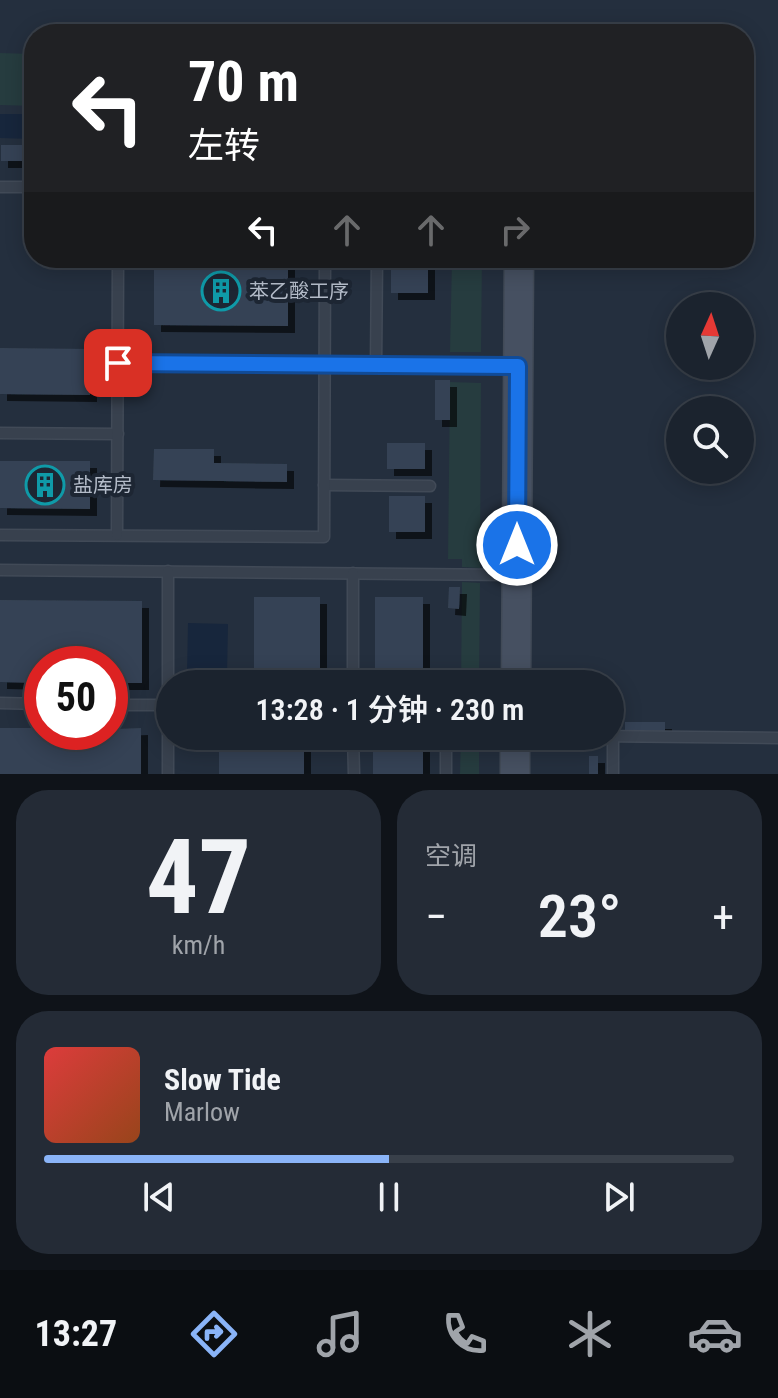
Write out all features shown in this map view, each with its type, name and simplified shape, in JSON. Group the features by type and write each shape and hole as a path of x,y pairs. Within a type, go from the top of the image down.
{"main road":[{"path":"516,670 519,268"},
{"path":"515,750 515,774"}],"lane":[{"path":"0,187 24,187"},
{"path":"117,535 118,268"},
{"path":"0,535 324,537 325,268"},
{"path":"376,366 377,268"},
{"path":"118,363 518,366"},
{"path":"0,433 118,434"},
{"path":"324,485 430,486"},
{"path":"0,570 517,575"},
{"path":"168,571 169,670"},
{"path":"353,573 353,670"},
{"path":"0,703 24,704"},
{"path":"128,705 156,705"},
{"path":"624,736 778,738"},
{"path":"168,750 168,774"},
{"path":"353,750 354,774"},
{"path":"446,750 446,774"},
{"path":"613,750 613,774"}],"green space":[{"path":"0,53 24,54 24,106 0,105"},
{"path":"452,268 482,268 481,352 450,352"},
{"path":"450,382 481,383 480,568 462,567 462,559 448,559"},
{"path":"462,582 480,583 479,670 461,670"},
{"path":"461,750 479,750 479,774 460,774"}],"water":[{"path":"0,114 24,114 24,139 0,138"},
{"path":"188,623 228,624 227,670 187,670"}],"building":[{"path":"1,145 24,145 24,161 1,161"},
{"name":"苯乙酸工序","path":"154,268 288,268 288,326 154,325"},
{"path":"391,268 428,268 428,293 391,293"},
{"path":"0,348 90,349 90,395 0,394"},
{"path":"435,380 450,380 450,420 435,420"},
{"path":"387,443 425,443 425,469 387,469"},
{"path":"154,449 214,449 214,463 287,464 287,482 153,480"},
{"name":"盐库房","path":"0,461 90,461 90,509 0,508"},
{"path":"389,496 425,496 425,532 389,532"},
{"path":"449,587 460,587 459,609 448,608"},
{"path":"254,597 320,597 320,670 254,670"},
{"path":"375,597 423,597 423,670 375,670"},
{"path":"0,600 142,601 142,683 128,683 128,646 24,646 24,683 0,682"},
{"path":"625,722 665,722 665,731 625,730"},
{"path":"0,728 24,728 24,750 128,750 128,729 141,728 141,774 0,774"},
{"path":"219,750 304,750 304,774 219,774"},
{"path":"373,750 423,750 423,774 373,774"},
{"path":"589,756 598,756 598,774 589,774"}],"place":[{"name":"苯乙酸工序","path":"221,291"},
{"name":"盐库房","path":"45,485"}],"route":[{"path":"118,363 518,366 517,545"}]}
